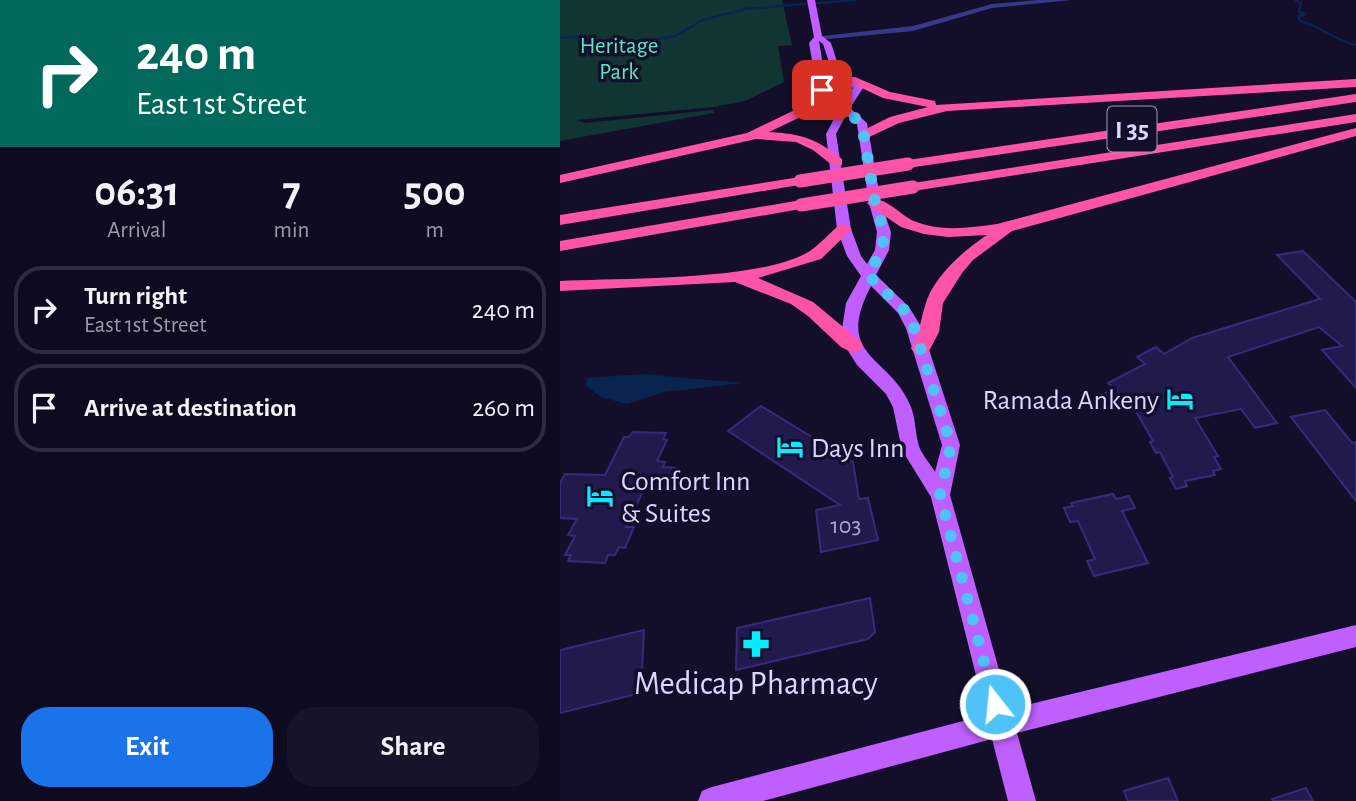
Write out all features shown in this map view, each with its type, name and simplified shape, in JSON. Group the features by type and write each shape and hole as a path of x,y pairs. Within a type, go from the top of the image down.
{"highway":[{"path":"851,79 901,99 947,107"},
{"path":"865,135 886,121 947,107 1356,83"},
{"path":"560,179 751,136 805,110 822,90"},
{"name":"I 35","path":"560,220 908,164 1356,98"},
{"name":"I 35","path":"560,246 801,205 1356,118"},
{"path":"875,203 911,225 930,231 958,233 1009,227 1356,132"},
{"path":"751,136 799,138 818,147 836,162"},
{"path":"921,348 930,332 934,303 955,270 967,256 1009,227"},
{"path":"560,286 734,277 815,256 844,229"},
{"path":"734,277 789,295 816,313 833,331 853,346"}],"main road":[{"path":"811,0 818,37 813,43 822,90 862,124 875,203 884,232 882,250 854,303 850,328 853,346 863,361 892,390 902,407 911,450 940,495 1022,801"},
{"path":"818,37 827,43 834,66 858,88 846,110 832,127 831,142 844,229 853,256 868,275 904,310 914,328 951,445 940,495"},
{"path":"712,801 1001,724 1356,636"}],"street":[{"path":"818,37 913,28 982,8 1068,0"}],"green space":[{"name":"Heritage Park","path":"560,0 782,0 792,45 778,46 784,82 745,101 713,107 577,120 585,123 713,110 714,113 560,141"}],"water":[{"path":"642,374 743,383 664,392 627,404 601,397 585,385 587,378"}],"building":[{"name":"Ramada Ankeny","path":"1303,251 1356,302 1356,388 1322,350 1342,346 1319,327 1228,357 1277,423 1255,428 1241,409 1195,418 1218,456 1214,457 1221,469 1213,471 1215,475 1185,481 1187,486 1176,489 1160,452 1156,453 1150,442 1153,441 1130,401 1112,410 1098,397 1114,388 1108,383 1145,364 1137,357 1156,347 1164,354 1192,338 1320,299 1277,255"},
{"name":"Days Inn","path":"761,406 853,462 859,499 868,498 878,540 821,552 816,510 840,505 728,431"},
{"path":"1325,410 1352,443 1356,442 1356,501 1291,417"},
{"name":"Comfort Inn & Suites","path":"633,432 666,433 663,439 667,440 657,461 665,462 663,467 679,468 674,481 653,480 648,491 643,491 626,527 634,527 625,548 619,547 615,555 608,555 605,563 568,561 571,555 565,555 575,536 568,535 577,519 560,518 560,483 565,474 605,475 624,437 629,437"},
{"path":"1113,494 1116,499 1129,496 1135,508 1122,511 1148,563 1094,576 1087,561 1095,559 1078,521 1070,522 1064,508 1073,506 1071,503"},
{"path":"870,598 875,632 868,639 736,670 737,628"},
{"path":"644,630 641,693 560,713 560,650"},
{"path":"1168,778 1178,801 1128,801 1124,791"},
{"path":"1306,788 1313,801 1272,799"}],"waterway":[{"path":"560,38 578,37 606,44 634,43 675,36 703,20 745,9 855,0"},
{"path":"1295,0 1301,3 1299,12 1305,14 1298,17 1300,21 1356,45"}],"place":[{"name":"Ramada Ankeny","path":"1180,399"},
{"name":"Days Inn","path":"790,447"},
{"name":"Comfort Inn & Suites","path":"600,496"},
{"name":"Medicap Pharmacy","path":"756,644"}],"route":[{"path":"822,90 862,124 867,164 884,232 882,250 868,275 904,310 914,328 951,445 940,495 995,704"}]}
